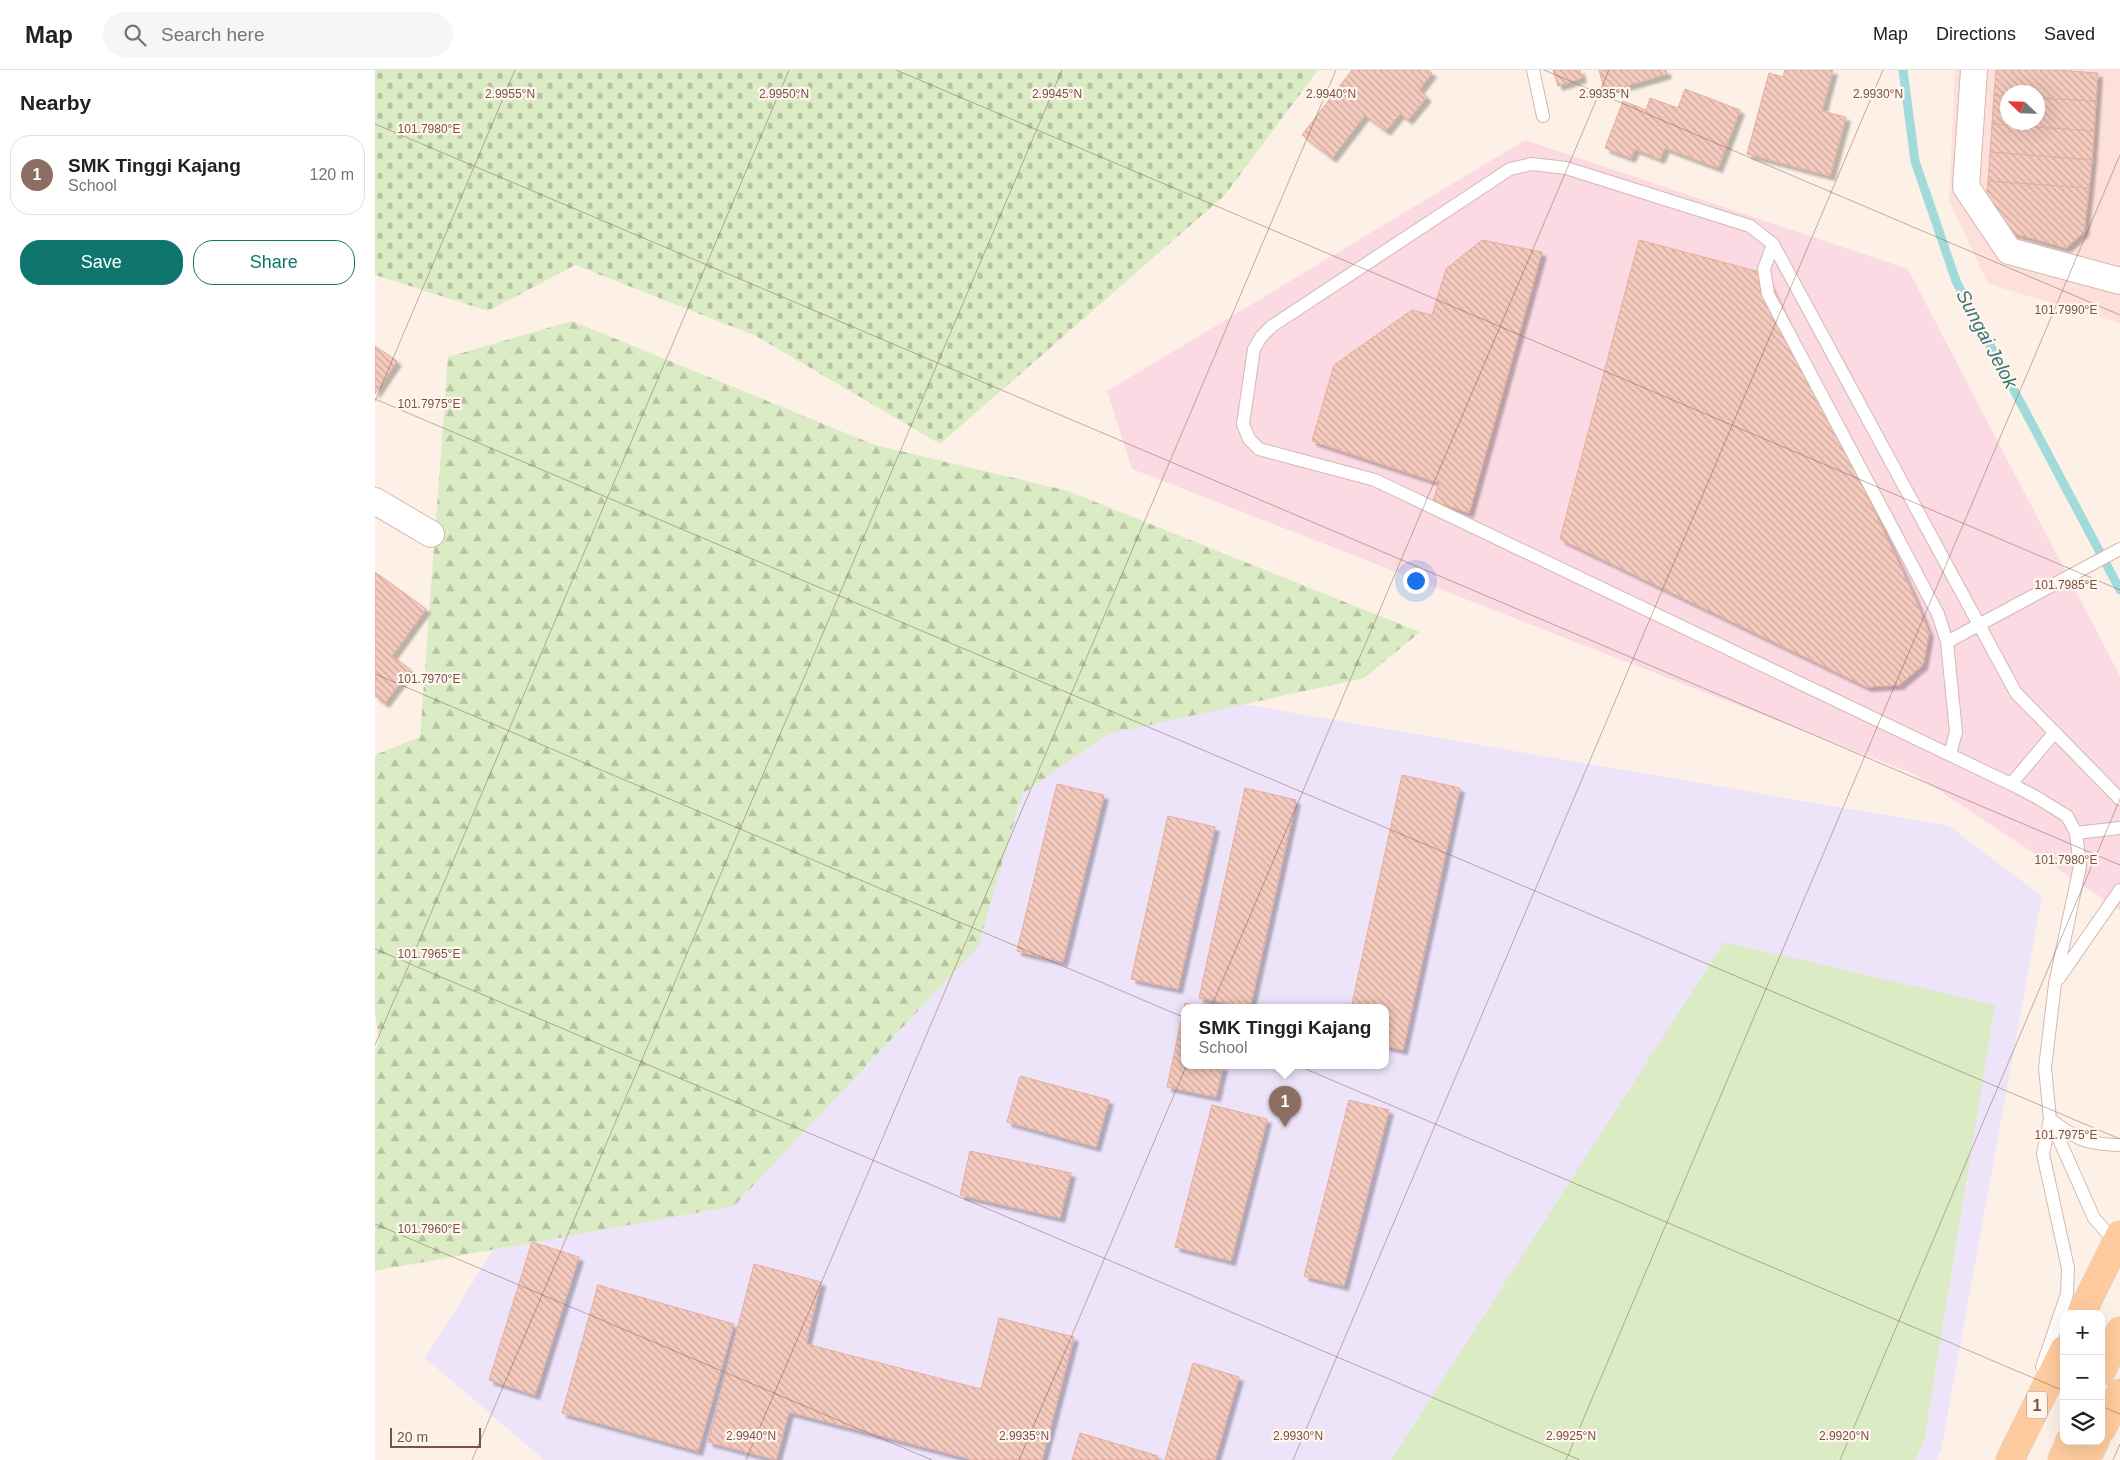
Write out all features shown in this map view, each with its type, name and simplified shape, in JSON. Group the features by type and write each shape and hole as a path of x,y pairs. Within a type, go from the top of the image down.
{"main road":[{"path":"2083,1310 2119,1242"},
{"path":"2105,1363 2120,1331"},
{"name":"1","path":"2012,1455 2062,1355"},
{"path":"2105,1422 2120,1393"},
{"path":"2062,1460 2068,1445"},
{"path":"2086,1460 2093,1445"}],"street":[{"path":"1974,70 1966,187 2009,251 2120,280"},
{"path":"375,501 431,534"}],"lane":[{"path":"1533,70 1543,116"},
{"path":"2012,1455 2067,1294 2068,1268 2043,1154 2050,1119 2045,1068 2055,984 2080,866 2076,833 2067,816 2036,797 1950,754 1375,480 1259,449 1249,439 1243,424 1254,350 1261,336 1272,326 1510,169 1532,164 1567,168 1750,226 1773,244 2016,693 2120,799"},
{"path":"1773,244 1764,268 1768,294 1938,614 1947,642 1956,732 1950,754"},
{"path":"1947,642 2116,551"},
{"path":"2011,784 2055,732"},
{"path":"2076,833 2120,828"},
{"path":"2055,984 2120,890"},
{"path":"2050,1119 2075,1138 2098,1144 2120,1145"},
{"path":"2050,1119 2094,1218 2119,1242"}],"shaded area":[{"path":"1955,70 2120,70 2120,323 1988,284 1949,200"},
{"path":"1525,140 1908,269 2120,676 2120,910 1914,774 1132,469 1107,391"},
{"path":"878,641 1949,826 2042,896 1941,1451 1937,1460 544,1460 425,1358"}],"green space":[{"path":"375,70 1318,70 1224,196 940,444 756,336 575,265 488,311 375,275"},
{"path":"572,321 875,445 1068,491 1420,632 1364,678 1108,734 1022,794 978,947 734,1206 375,1271 375,1050 379,1042 375,1012 375,755 420,737 448,357"},
{"path":"1724,942 1995,1005 1924,1441 1915,1460 1391,1460"}],"building":[{"path":"1352,70 1428,70 1432,73 1419,90 1427,97 1408,120 1400,114 1386,131 1365,115 1332,158 1302,135"},
{"path":"1553,70 1580,70 1582,78 1558,86"},
{"path":"1599,70 1666,70 1667,74 1605,92"},
{"path":"1785,70 1833,70 1822,111 1846,117 1830,176 1747,154 1769,73 1783,77"},
{"path":"1996,70 2057,70 2098,73 2096,101 2045,98 2045,85 2000,85 2000,95 1994,95"},
{"path":"1685,89 1740,110 1718,168 1665,148 1660,159 1635,149 1631,158 1605,148 1623,101 1646,110 1650,98 1678,108"},
{"path":"1994,95 2000,95 2000,125 1992,124"},
{"path":"2045,98 2096,101 2094,131 2045,128"},
{"path":"1992,124 2000,125 2000,130 2045,130 2045,128 2094,131 2092,160 1990,152"},
{"path":"1990,152 2092,160 2089,188 1988,181"},
{"path":"1988,181 2089,188 2084,232 2066,248 2005,231 1986,202"},
{"path":"1482,240 1542,252 1469,513 1433,501 1439,483 1312,441 1334,365 1412,310 1432,315 1446,269"},
{"path":"1639,240 1764,273 1913,594 1929,633 1923,665 1899,685 1867,687 1560,539"},
{"path":"375,346 397,361 375,394"},
{"path":"375,572 426,609 392,656 410,669 385,703 375,696"},
{"path":"1402,775 1460,788 1403,1050 1389,1047 1389,1004 1352,1004"},
{"path":"1057,784 1104,795 1063,962 1017,951"},
{"path":"1245,788 1296,800 1251,1004 1230,1004 1199,998"},
{"path":"1168,816 1215,827 1178,989 1131,979"},
{"path":"1181,1022 1181,1069 1222,1069 1216,1097 1167,1087"},
{"path":"1020,1076 1109,1100 1096,1147 1007,1122"},
{"path":"1349,1100 1389,1110 1344,1286 1304,1276"},
{"path":"1212,1105 1267,1119 1231,1261 1175,1247"},
{"path":"970,1151 1071,1173 1060,1218 960,1195"},
{"path":"532,1242 579,1257 535,1395 489,1380"},
{"path":"754,1264 821,1282 806,1344 981,1389 999,1318 1074,1337 1042,1460 974,1460 789,1412 776,1460 708,1442"},
{"path":"598,1285 734,1324 698,1451 562,1413"},
{"path":"1193,1363 1239,1377 1215,1460 1165,1460"},
{"path":"1080,1433 1158,1456 1157,1460 1072,1460"}],"waterway":[{"name":"Sungai Jelok","path":"1903,70 1915,161 1956,281 2120,590"}],"place":[{"name":"SMK Tinggi Kajang","path":"1285,1127"}]}
